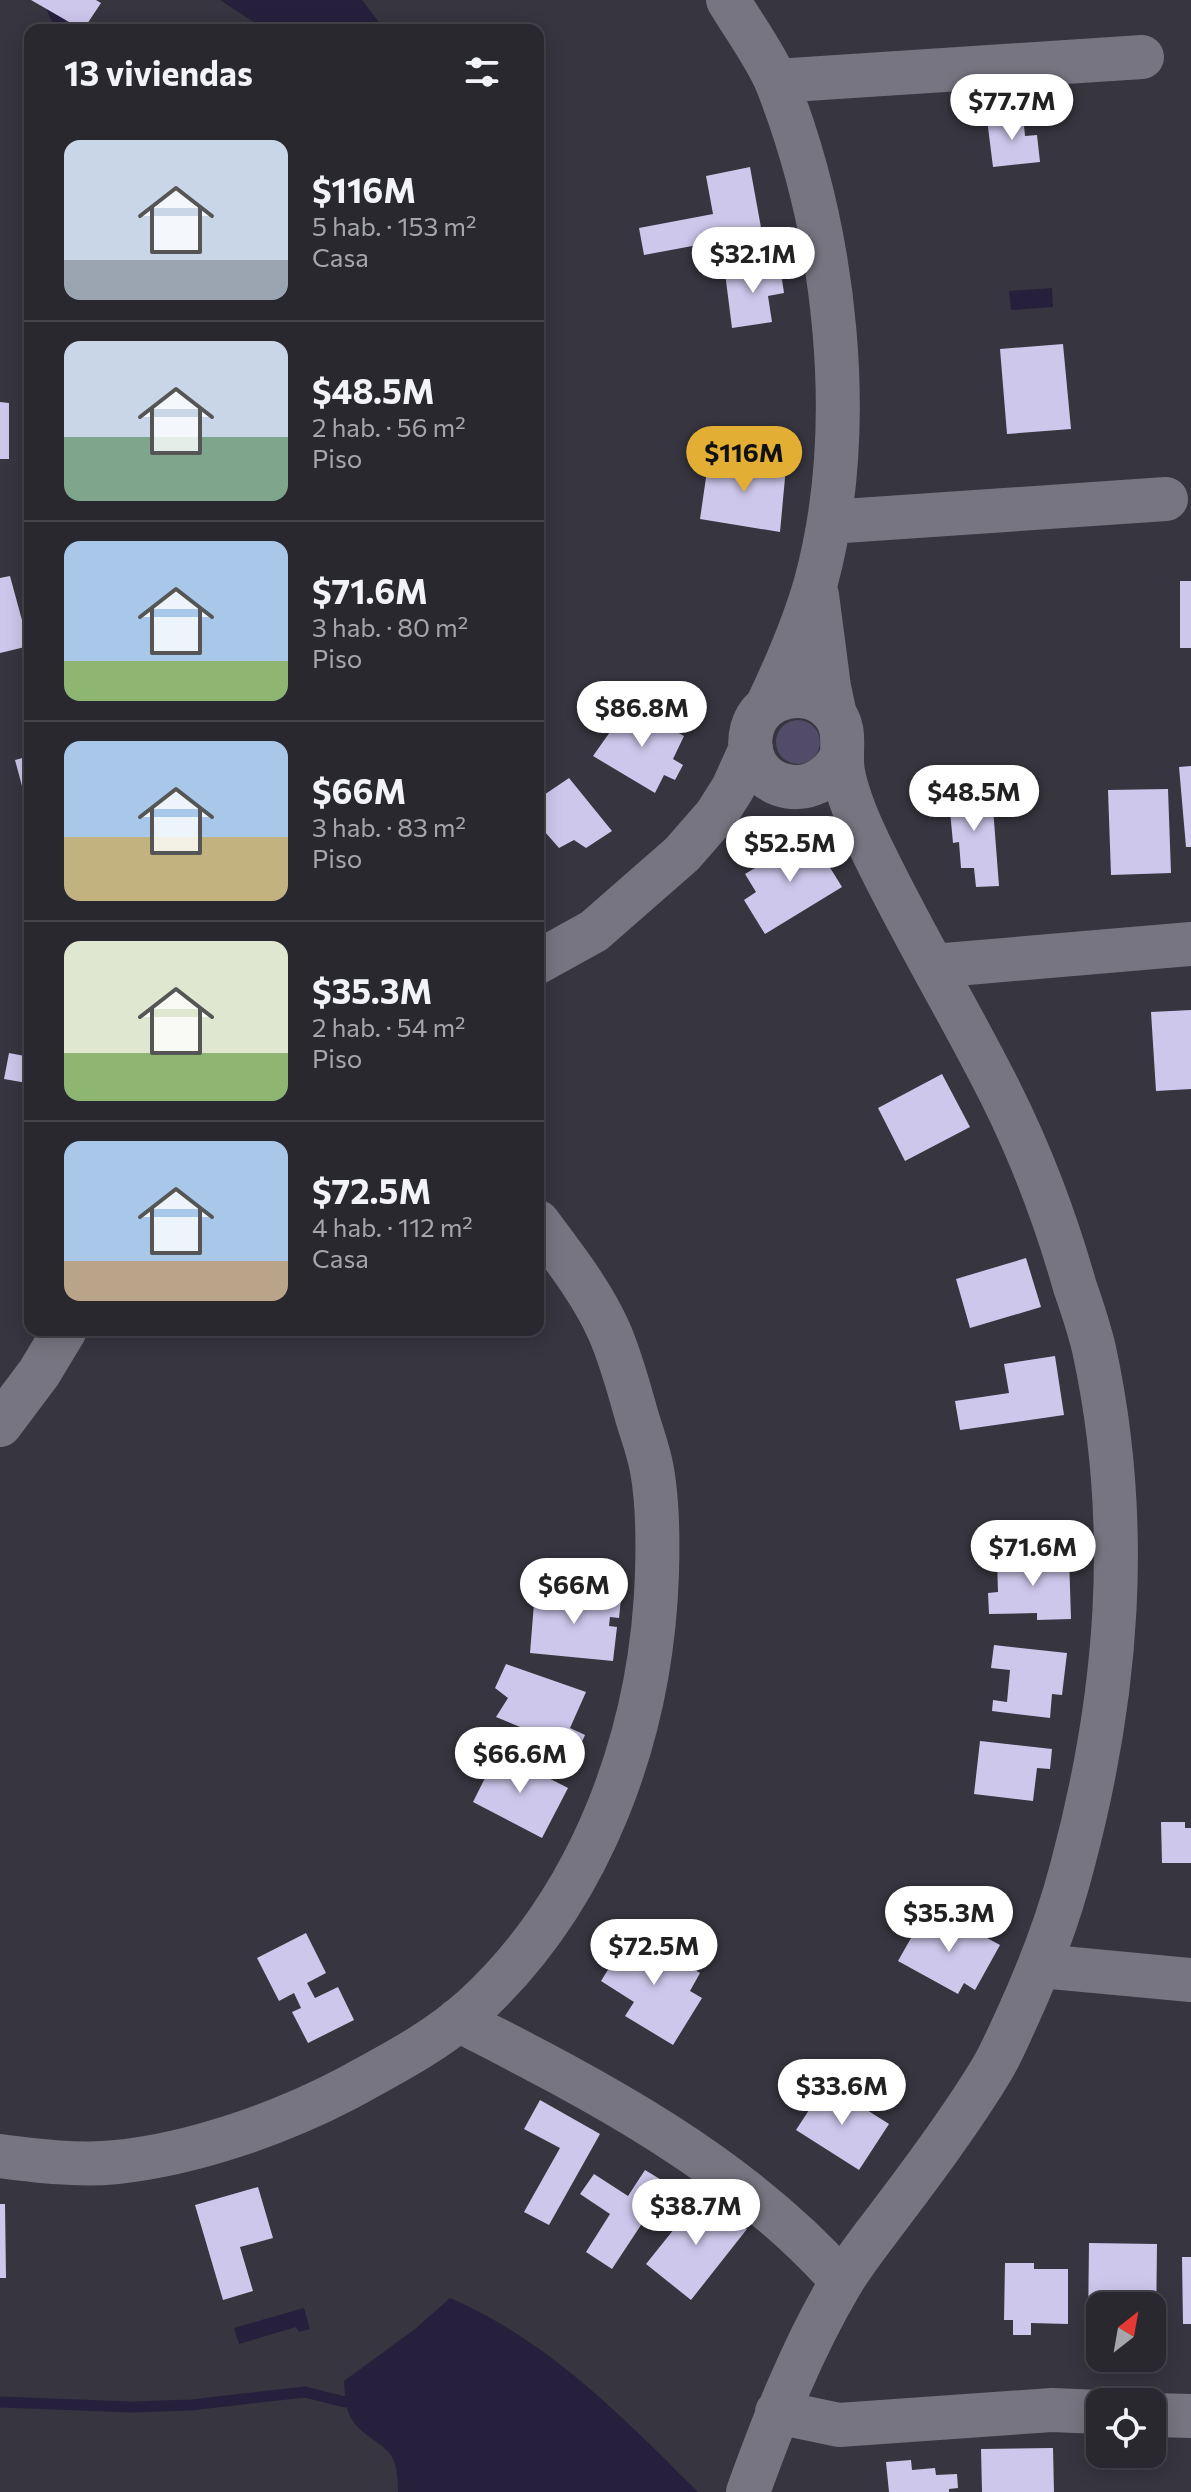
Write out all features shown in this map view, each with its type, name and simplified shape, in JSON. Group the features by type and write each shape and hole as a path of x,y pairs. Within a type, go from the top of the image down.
{"street":[{"path":"728,0 776,81 817,210 833,298 837,427 829,522 816,581 789,659 751,732 751,748 756,763 765,775 832,794 852,808"},
{"path":"776,81 1142,57"},
{"path":"829,522 1166,499"},
{"path":"716,815 746,796 822,781 834,771 841,758 844,743 842,728 835,715 829,687 816,581"},
{"path":"767,706 781,698 796,695 824,704 835,715"},
{"path":"544,959 594,931 653,882 716,815 733,788 751,748"},
{"path":"748,2492 777,2412 842,2281 929,2163 995,2064 1041,1966 1060,1914 1082,1831 1107,1708 1117,1587 1113,1466 1094,1348 1053,1210 1003,1097 887,881 852,808 841,758"},
{"path":"933,966 1191,944"},
{"path":"0,2156 52,2163 116,2162 160,2155 251,2131 317,2104 386,2067 458,2020 505,1977 560,1905 601,1827 629,1755 645,1689 656,1615 658,1539 652,1469 609,1330 569,1263 544,1230"},
{"path":"0,1425 39,1373 61,1336"},
{"path":"1041,1966 1191,1980"},
{"path":"458,2020 595,2091 661,2132 737,2184 813,2248 842,2281"},
{"path":"777,2412 839,2425 1052,2410 1086,2411"},
{"path":"1166,2415 1191,2416"}],"shaded area":[{"path":"220,0 362,0 380,24 257,24"},
{"path":"1052,288 1053,307 1011,310 1009,291"},
{"path":"798,720 813,727 820,742 813,757 798,764 783,757 776,742 783,727"},
{"path":"450,2298 486,2315 552,2358 613,2409 698,2492 398,2492 391,2456 351,2419 344,2381 415,2329"},
{"path":"304,2308 310,2329 299,2332 296,2327 239,2344 234,2328"}],"building":[{"path":"31,0 96,0 101,3 87,24 73,24"},
{"path":"1023,115 1025,136 1037,135 1040,162 993,167 987,119"},
{"path":"750,167 762,233 644,255 639,228 713,214 706,176"},
{"path":"780,266 784,293 768,296 772,322 732,328 725,273"},
{"path":"1063,344 1071,429 1007,434 1000,349"},
{"path":"0,402 9,403 9,459 0,459"},
{"path":"709,457 786,467 780,532 700,519"},
{"path":"10,576 24,628 24,647 0,653 0,578"},
{"path":"1180,581 1191,581 1191,648 1180,648"},
{"path":"629,705 684,736 673,759 683,765 675,780 664,775 655,793 593,756"},
{"path":"24,758 24,793 15,760"},
{"path":"1191,766 1191,847 1186,847 1179,767"},
{"path":"964,777 965,797 992,795 999,886 976,887 974,868 961,868 959,842 953,843 947,779"},
{"path":"569,778 612,831 586,848 574,840 559,848 544,831 544,795"},
{"path":"1168,789 1171,873 1111,875 1108,790"},
{"path":"810,835 842,887 765,934 744,900 756,892 745,874"},
{"path":"1191,1010 1191,1089 1156,1091 1151,1012"},
{"path":"9,1053 24,1056 24,1082 4,1079"},
{"path":"942,1074 970,1127 905,1161 878,1108"},
{"path":"1026,1258 1041,1307 970,1328 956,1279"},
{"path":"1055,1356 1064,1415 960,1430 955,1401 1009,1393 1004,1364"},
{"path":"1069,1557 1071,1619 1037,1620 1037,1613 989,1614 988,1593 998,1592 997,1559"},
{"path":"535,1591 621,1599 619,1618 610,1617 609,1626 617,1627 613,1661 530,1653"},
{"path":"994,1645 1067,1653 1062,1695 1052,1694 1050,1718 992,1711 993,1700 1007,1702 1010,1670 991,1668"},
{"path":"506,1664 586,1692 570,1728 585,1735 578,1751 496,1717 508,1698 495,1688"},
{"path":"980,1741 1052,1749 1050,1769 1037,1768 1033,1801 974,1794"},
{"path":"498,1752 568,1788 542,1838 473,1802"},
{"path":"1161,1822 1185,1822 1185,1828 1191,1828 1191,1863 1162,1863"},
{"path":"924,1915 949,1929 954,1920 1000,1945 975,1990 964,1983 958,1994 898,1961"},
{"path":"632,1931 700,1973 690,1991 702,1998 673,2045 625,2016 634,2002 601,1981"},
{"path":"306,1933 326,1973 307,1983 315,1998 338,1987 354,2020 308,2043 292,2012 301,2008 294,1993 279,2001 257,1958"},
{"path":"826,2084 889,2124 859,2170 796,2130"},
{"path":"540,2100 600,2134 549,2225 524,2212 560,2148 524,2129"},
{"path":"645,2170 668,2184 612,2269 586,2252 610,2214 580,2194 594,2174 628,2196"},
{"path":"258,2187 273,2238 240,2247 253,2291 223,2300 195,2205"},
{"path":"703,2193 721,2208 716,2216 725,2223 731,2216 747,2229 691,2300 646,2264"},
{"path":"0,2204 5,2204 6,2278 0,2278"},
{"path":"1089,2243 1157,2244 1156,2292 1088,2292"},
{"path":"1182,2257 1191,2257 1191,2324 1183,2324"},
{"path":"1005,2263 1034,2263 1034,2269 1068,2269 1068,2324 1031,2323 1031,2335 1013,2335 1013,2320 1004,2320"},
{"path":"1053,2448 1054,2492 982,2492 981,2449"},
{"path":"911,2460 912,2470 935,2468 936,2475 957,2474 958,2488 949,2489 949,2492 889,2492 886,2462"}],"waterway":[{"path":"49,0 61,24"},
{"path":"0,2402 132,2407 191,2405 305,2392 345,2402"}]}
